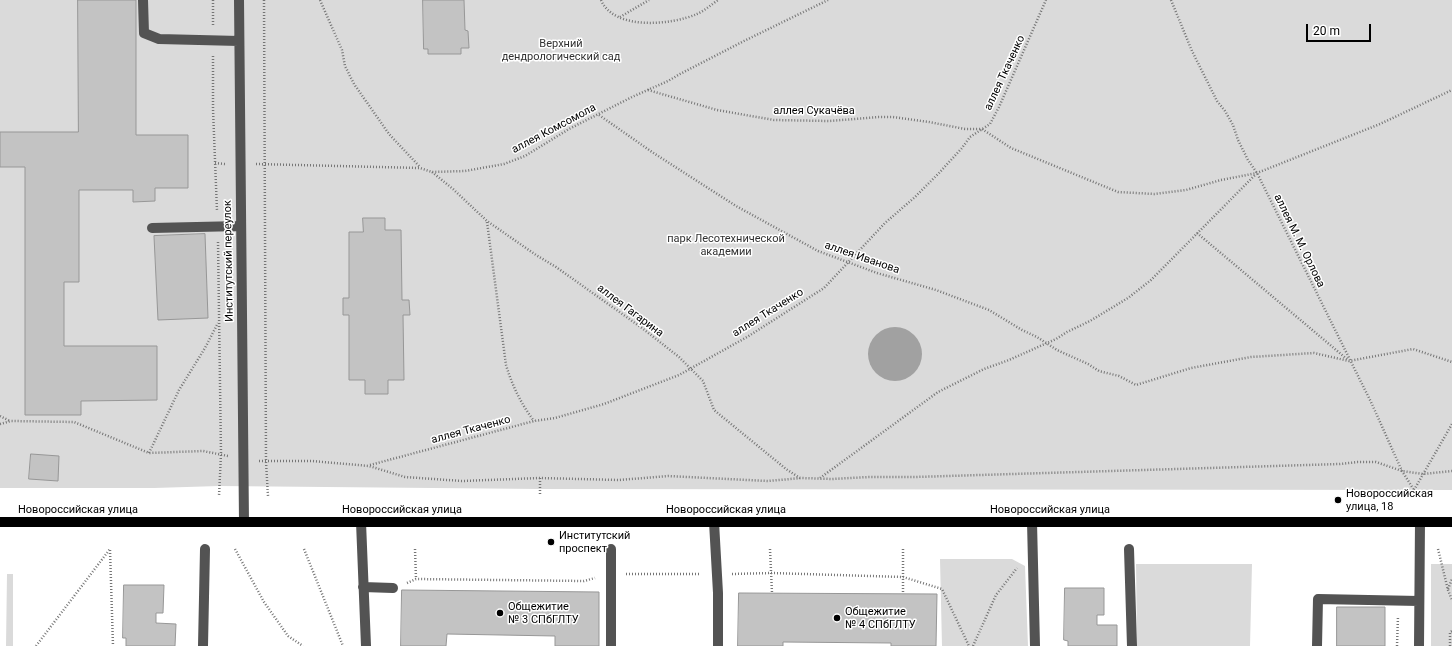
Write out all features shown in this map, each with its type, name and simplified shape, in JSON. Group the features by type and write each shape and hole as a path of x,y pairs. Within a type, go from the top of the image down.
{"main road":[{"name":"Новороссийская улица","path":"0,522 1452,522"}],"street":[{"path":"143,0 144,33 159,39 240,41"},
{"name":"Институтский переулок","path":"239,0 244,522"},
{"path":"152,228 241,226"},
{"path":"361,522 366,646"},
{"path":"714,522 717,574 718,646"},
{"path":"1032,522 1035,646"},
{"path":"1418,646 1420,522"},
{"path":"203,646 205,549"},
{"path":"611,549 611,646"},
{"path":"1129,549 1132,646"},
{"path":"363,587 393,588"},
{"path":"1318,646 1318,599 1419,601"}],"path":[{"path":"213,0 221,454 219,496"},
{"path":"264,0 266,462 268,496"},
{"path":"320,0 342,50 345,66 354,84 389,134 420,168"},
{"path":"601,0 602,4 608,10 620,17 628,21 639,22 667,22 698,13 718,0"},
{"path":"620,17 649,0"},
{"name":"аллея Комсомола","path":"215,163 420,168 432,172 465,171 504,164 525,156 569,129 668,81 801,12 828,0"},
{"name":"аллея Ткаченко","path":"369,466 534,421 555,418 604,404 679,375 747,337 824,288 885,223 915,197 939,173 970,138 990,124 999,107 1046,0"},
{"name":"аллея М. М. Орлова","path":"1171,0 1192,51 1217,101 1233,125 1242,147 1257,173 1349,361 1371,402 1402,471 1416,494"},
{"name":"аллея Сукачёва","path":"648,90 716,110 774,120 829,121 893,117 965,129 982,129"},
{"path":"982,129 1002,143 1025,154 1118,192 1154,194 1186,190 1221,180 1257,173 1380,124 1452,90"},
{"name":"аллея Иванова","path":"599,115 652,152 736,206 818,251 877,273 936,290 989,310 1057,350 1100,371 1119,376 1136,385 1190,368 1251,357 1314,353 1349,361"},
{"name":"аллея Гагарина","path":"432,172 453,189 487,221 556,267 642,328 679,357 703,382 714,410 786,469 801,478"},
{"path":"819,478 938,392 1090,322 1128,298 1151,280 1257,173"},
{"path":"487,221 506,364 519,398 534,421"},
{"path":"1197,233 1349,361 1413,349 1452,362"},
{"path":"149,453 179,390 219,322"},
{"path":"0,416 11,421"},
{"path":"0,424 11,421 74,422 149,453 203,451 266,462 312,461 369,466 405,478 462,480 540,478 619,480 668,476 768,481 801,478 832,479 915,477 1358,462 1376,462 1402,471 1423,474 1452,471"},
{"path":"1414,490 1452,424"},
{"path":"540,478 540,495"},
{"path":"36,646 110,549 113,646"},
{"path":"235,549 264,602 288,636 302,646"},
{"path":"304,549 343,646"},
{"path":"415,549 416,579"},
{"path":"770,549 772,593"},
{"path":"903,549 903,593"},
{"path":"973,646 996,595 1033,549"},
{"path":"1438,549 1448,590 1452,600"},
{"path":"393,588 416,579 584,581 611,574 771,573 903,577 942,589 969,646"},
{"path":"1448,590 1452,579"},
{"path":"1397,646 1398,601"},
{"path":"1450,646 1450,632 1452,630"}],"green space":[{"name":"парк Лесотехнической академии","path":"0,0 1452,0 1452,490 540,489 219,486 154,488 0,488"},
{"path":"940,559 1012,559 1025,566 1028,646 942,646"},
{"path":"1136,564 1252,564 1250,646 1137,646"},
{"path":"1431,564 1452,564 1452,646 1431,646"},
{"path":"7,574 13,574 13,646 6,646"}],"shaded area":[{"path":"895,327 905,329 914,335 920,344 922,354 920,364 914,373 905,379 895,381 885,379 876,373 870,364 868,354 870,344 876,335 885,329"}],"building":[{"path":"78,0 136,0 136,135 188,135 188,188 155,188 155,201 133,202 133,190 79,190 79,282 64,282 64,346 157,346 157,400 81,401 81,415 25,415 25,167 0,167 0,132 78,132"},
{"path":"423,0 464,0 465,30 468,31 469,48 461,48 461,54 428,54 428,49 424,49"},
{"path":"363,218 385,218 385,230 401,230 402,300 409,300 410,315 403,315 404,380 388,380 388,394 365,394 365,380 349,380 349,315 343,315 343,298 349,298 349,232 363,232"},
{"path":"205,234 208,318 158,320 154,236"},
{"path":"31,454 59,456 58,481 29,479"},
{"path":"124,585 164,585 163,613 156,613 156,623 176,624 175,646 126,646 126,638 123,638"},
{"path":"1065,588 1104,588 1104,615 1097,615 1097,625 1117,625 1117,646 1068,646 1068,641 1064,640"},
{"name":"Общежитие № 3 СПбГЛТУ","path":"402,590 599,592 599,646 555,646 555,636 447,634 446,646 401,646"},
{"name":"Общежитие № 4 СПбГЛТУ","path":"739,593 937,594 936,646 891,646 891,643 783,642 783,646 738,646"},
{"path":"1337,607 1385,607 1385,646 1337,646"}],"place":[{"name":"Новороссийская улица, 18","path":"1338,500"},
{"name":"Институтский проспект","path":"551,542"},
{"name":"Общежитие № 3 СПбГЛТУ","path":"500,613"},
{"name":"Общежитие № 4 СПбГЛТУ","path":"837,618"}],"park label":[{"name":"Верхний дендрологический сад","path":"561,50"}]}
